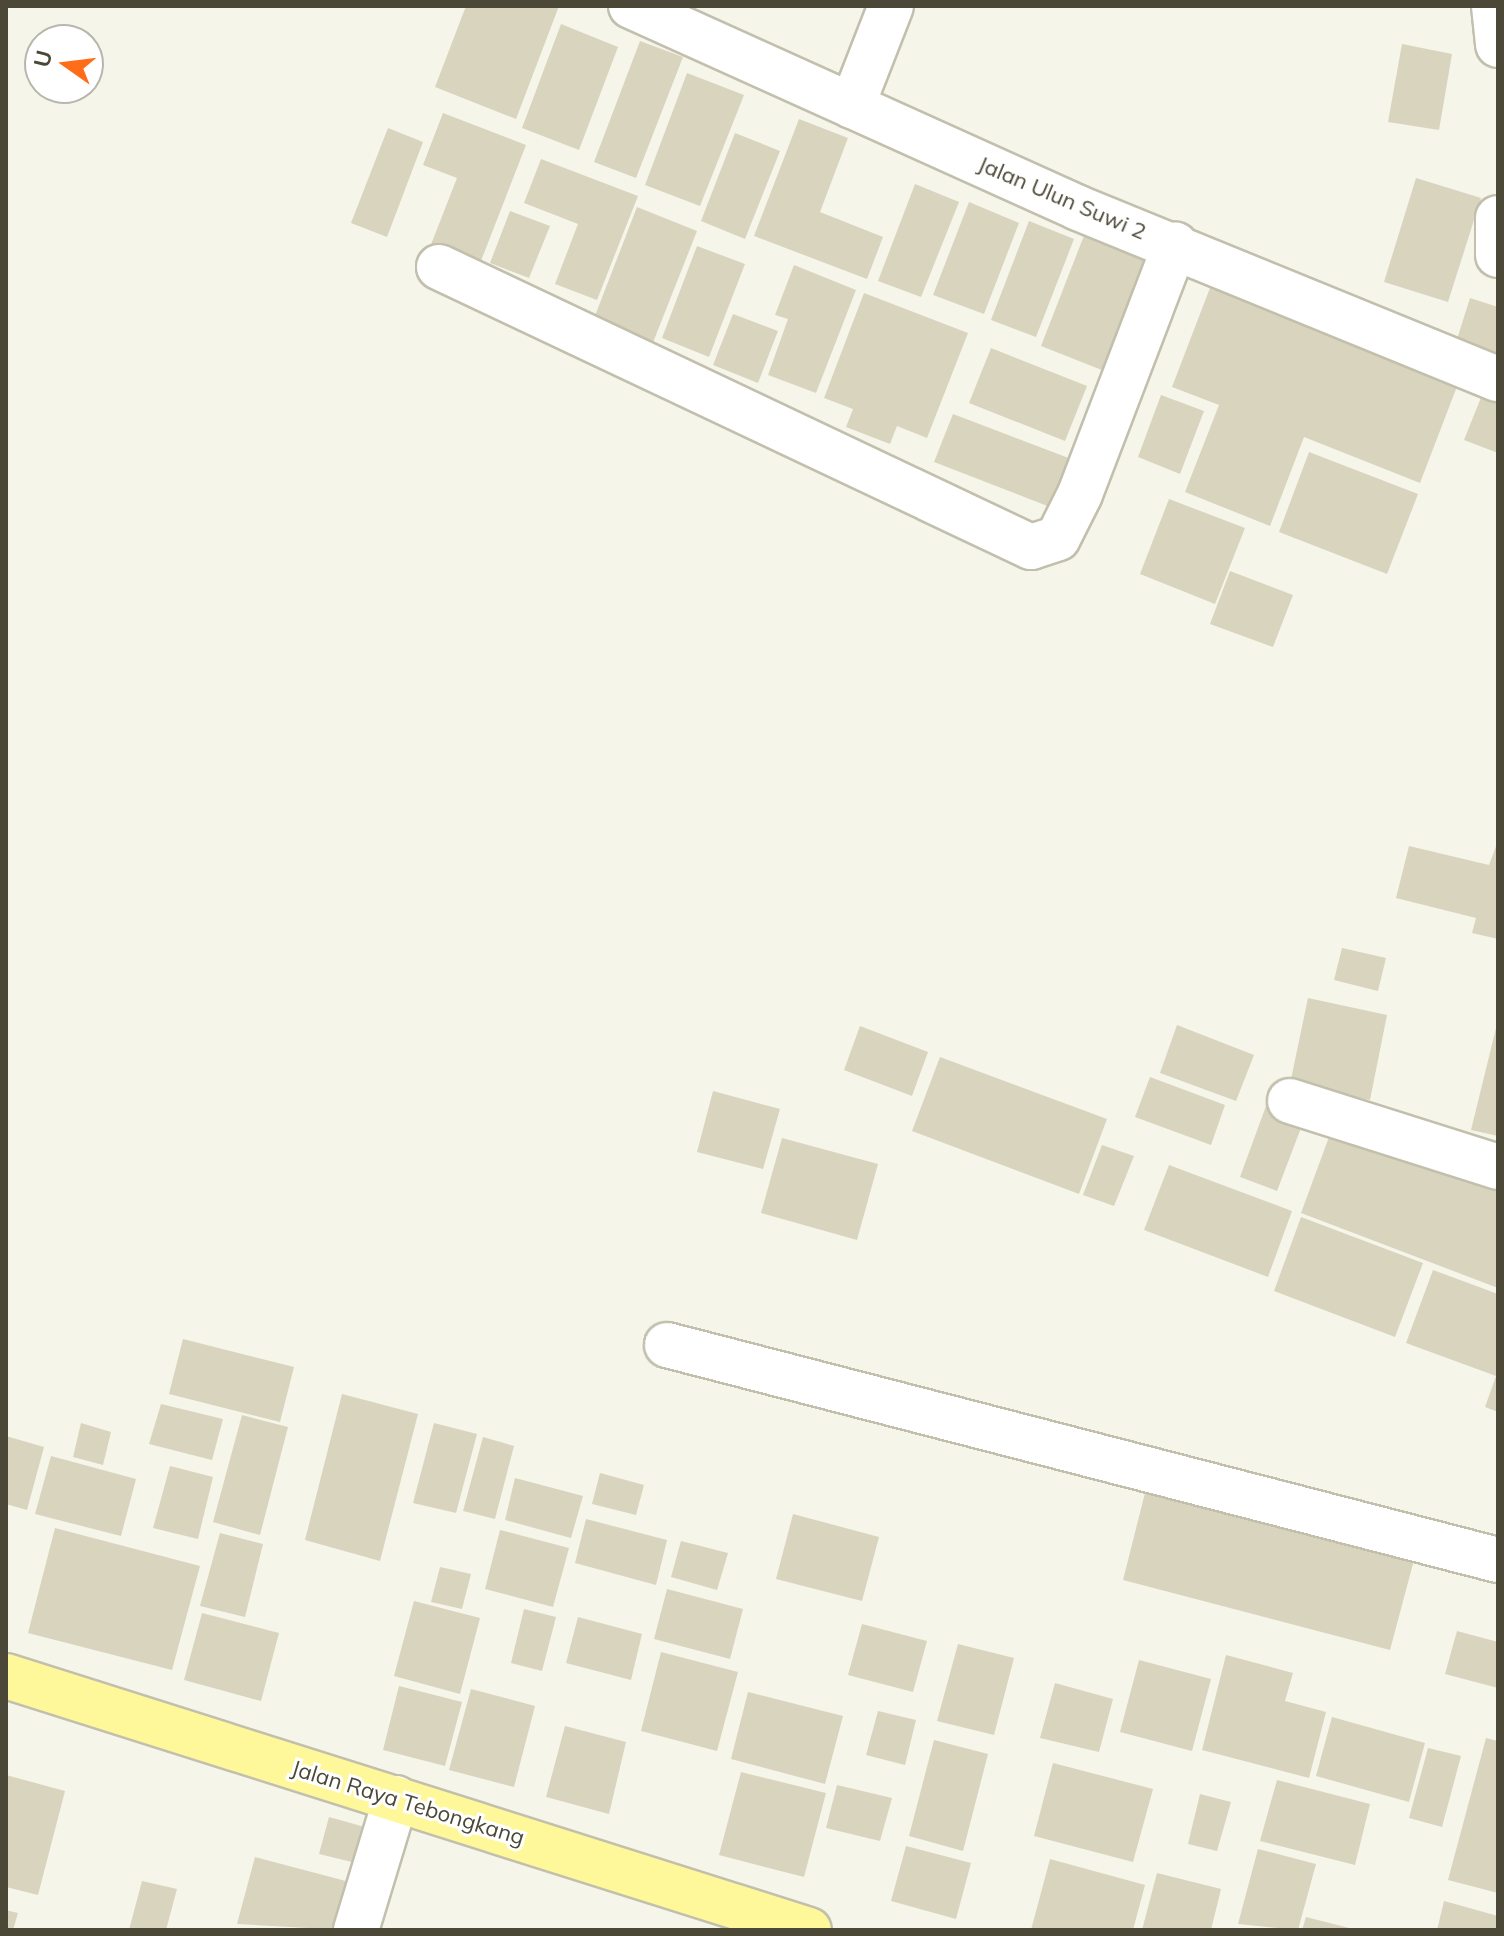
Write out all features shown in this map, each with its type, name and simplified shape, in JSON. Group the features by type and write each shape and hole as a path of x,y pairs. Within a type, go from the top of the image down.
{"main road":[{"name":"Jalan Raya Tebongkang","path":"6,1676 809,1930"}],"street":[{"path":"852,106 891,6"},
{"path":"1494,6 1498,45"},
{"name":"Jalan Ulun Suwi 2","path":"634,7 852,106 1498,379"},
{"path":"1498,218 1498,255"},
{"path":"439,267 1031,547 1058,538 1080,494 1175,245"},
{"path":"1290,1101 1498,1167"},
{"path":"667,1345 1498,1560"},
{"path":"356,1930 396,1798"}],"building":[{"path":"466,6 559,6 516,119 435,87"},
{"path":"561,24 618,47 579,150 522,128"},
{"path":"640,41 683,57 636,178 594,162"},
{"path":"1402,44 1452,54 1439,130 1388,122"},
{"path":"687,73 744,95 700,206 645,185"},
{"path":"443,113 526,145 479,266 430,247 457,178 423,165"},
{"path":"799,119 848,138 820,212 883,237 867,279 754,236"},
{"path":"388,128 423,142 387,237 351,223"},
{"path":"735,133 780,151 745,239 701,221"},
{"path":"541,159 638,196 597,300 555,284 578,224 524,203"},
{"path":"1416,178 1481,198 1448,302 1384,282"},
{"path":"915,184 959,202 921,297 878,281"},
{"path":"969,202 1019,223 984,314 933,295"},
{"path":"637,207 697,231 652,345 593,321"},
{"path":"510,211 550,226 529,278 490,263"},
{"path":"1029,221 1074,239 1036,337 991,320"},
{"path":"1085,233 1166,264 1122,378 1041,346"},
{"path":"697,246 745,264 709,357 662,338"},
{"path":"794,265 856,290 816,393 768,375 788,319 775,315"},
{"path":"1213,280 1461,376 1420,483 1304,437 1270,526 1185,492 1219,405 1172,387"},
{"path":"864,293 968,333 927,438 897,426 890,444 846,427 853,409 824,398"},
{"path":"1470,298 1498,307 1498,366 1453,352"},
{"path":"733,314 778,331 758,383 713,365"},
{"path":"991,348 1087,386 1065,441 969,403"},
{"path":"1486,385 1498,390 1498,453 1464,440"},
{"path":"1161,395 1204,411 1180,474 1138,457"},
{"path":"953,414 1087,465 1068,514 934,462"},
{"path":"1309,452 1418,494 1387,574 1279,532"},
{"path":"1169,499 1245,528 1215,604 1140,574"},
{"path":"1230,571 1293,595 1273,647 1210,624"},
{"path":"1498,841 1498,939 1472,933 1476,918 1396,898 1409,846 1489,865"},
{"path":"1342,948 1386,958 1378,991 1334,980"},
{"path":"1308,998 1387,1015 1370,1100 1290,1084"},
{"path":"1498,1020 1498,1136 1471,1130"},
{"path":"1177,1025 1254,1055 1236,1101 1160,1073"},
{"path":"860,1026 928,1052 912,1096 844,1070"},
{"path":"940,1057 1107,1119 1079,1194 912,1131"},
{"path":"1150,1077 1225,1105 1211,1145 1135,1117"},
{"path":"713,1091 780,1109 763,1169 697,1152"},
{"path":"1266,1106 1304,1120 1277,1191 1240,1177"},
{"path":"1336,1118 1498,1179 1498,1288 1301,1213"},
{"path":"782,1138 878,1164 857,1240 761,1213"},
{"path":"1102,1145 1134,1156 1114,1206 1083,1195"},
{"path":"1169,1165 1292,1211 1268,1277 1144,1230"},
{"path":"1301,1217 1423,1263 1395,1337 1274,1291"},
{"path":"1433,1270 1498,1294 1498,1412 1485,1407 1496,1376 1406,1343"},
{"path":"183,1339 294,1367 280,1422 169,1394"},
{"path":"342,1394 418,1414 380,1561 305,1540"},
{"path":"161,1404 223,1419 212,1460 149,1444"},
{"path":"242,1415 288,1427 260,1535 213,1522"},
{"path":"81,1423 111,1432 103,1465 73,1457"},
{"path":"434,1423 477,1434 456,1513 413,1503"},
{"path":"6,1436 44,1447 27,1510 6,1504"},
{"path":"483,1437 514,1446 495,1519 463,1511"},
{"path":"51,1456 136,1479 121,1536 35,1514"},
{"path":"170,1466 213,1477 198,1539 153,1528"},
{"path":"600,1473 644,1485 636,1515 592,1504"},
{"path":"515,1478 583,1496 571,1538 505,1520"},
{"path":"1146,1489 1414,1560 1390,1650 1123,1580"},
{"path":"793,1514 879,1537 862,1601 776,1579"},
{"path":"586,1519 667,1540 656,1585 575,1563"},
{"path":"55,1528 200,1566 172,1670 28,1633"},
{"path":"500,1530 569,1548 553,1607 485,1589"},
{"path":"220,1533 263,1544 245,1617 200,1606"},
{"path":"681,1541 728,1553 717,1590 671,1577"},
{"path":"440,1567 471,1574 462,1609 431,1602"},
{"path":"667,1589 743,1609 730,1659 654,1639"},
{"path":"414,1601 480,1618 460,1694 394,1676"},
{"path":"524,1609 556,1617 542,1671 511,1663"},
{"path":"202,1613 279,1633 261,1701 184,1680"},
{"path":"578,1617 642,1634 631,1680 566,1663"},
{"path":"862,1624 927,1641 913,1692 848,1675"},
{"path":"1457,1631 1498,1642 1498,1688 1445,1674"},
{"path":"958,1644 1014,1658 994,1735 937,1721"},
{"path":"661,1652 738,1672 717,1751 641,1731"},
{"path":"1226,1655 1293,1673 1285,1701 1326,1712 1309,1778 1202,1750"},
{"path":"1139,1660 1211,1679 1192,1751 1120,1732"},
{"path":"1055,1683 1113,1699 1099,1752 1040,1738"},
{"path":"399,1686 462,1702 445,1766 383,1750"},
{"path":"471,1689 535,1706 514,1787 449,1770"},
{"path":"748,1692 843,1716 825,1784 731,1759"},
{"path":"878,1711 916,1720 905,1765 866,1755"},
{"path":"1332,1717 1425,1743 1409,1802 1316,1776"},
{"path":"565,1726 626,1742 609,1814 546,1797"},
{"path":"1486,1738 1498,1741 1498,1893 1448,1880"},
{"path":"934,1740 988,1754 963,1851 909,1836"},
{"path":"1428,1748 1461,1756 1442,1827 1409,1818"},
{"path":"1053,1763 1153,1789 1133,1862 1034,1836"},
{"path":"741,1772 826,1793 804,1877 719,1855"},
{"path":"6,1775 65,1791 38,1895 6,1887"},
{"path":"1277,1780 1370,1804 1355,1865 1260,1841"},
{"path":"837,1785 892,1798 880,1841 826,1828"},
{"path":"1200,1794 1231,1802 1217,1851 1188,1844"},
{"path":"329,1817 372,1829 364,1865 319,1854"},
{"path":"906,1846 971,1863 956,1919 891,1901"},
{"path":"1258,1849 1316,1864 1298,1930 1238,1924"},
{"path":"255,1857 357,1884 344,1930 237,1924"},
{"path":"1050,1859 1145,1885 1133,1930 1031,1930"},
{"path":"1157,1873 1221,1889 1211,1930 1142,1930"},
{"path":"142,1881 177,1889 166,1930 129,1930"},
{"path":"1444,1901 1498,1916 1498,1930 1437,1930"},
{"path":"6,1910 18,1913 13,1930 6,1930"},
{"path":"1306,1917 1353,1929 1302,1930"}]}
